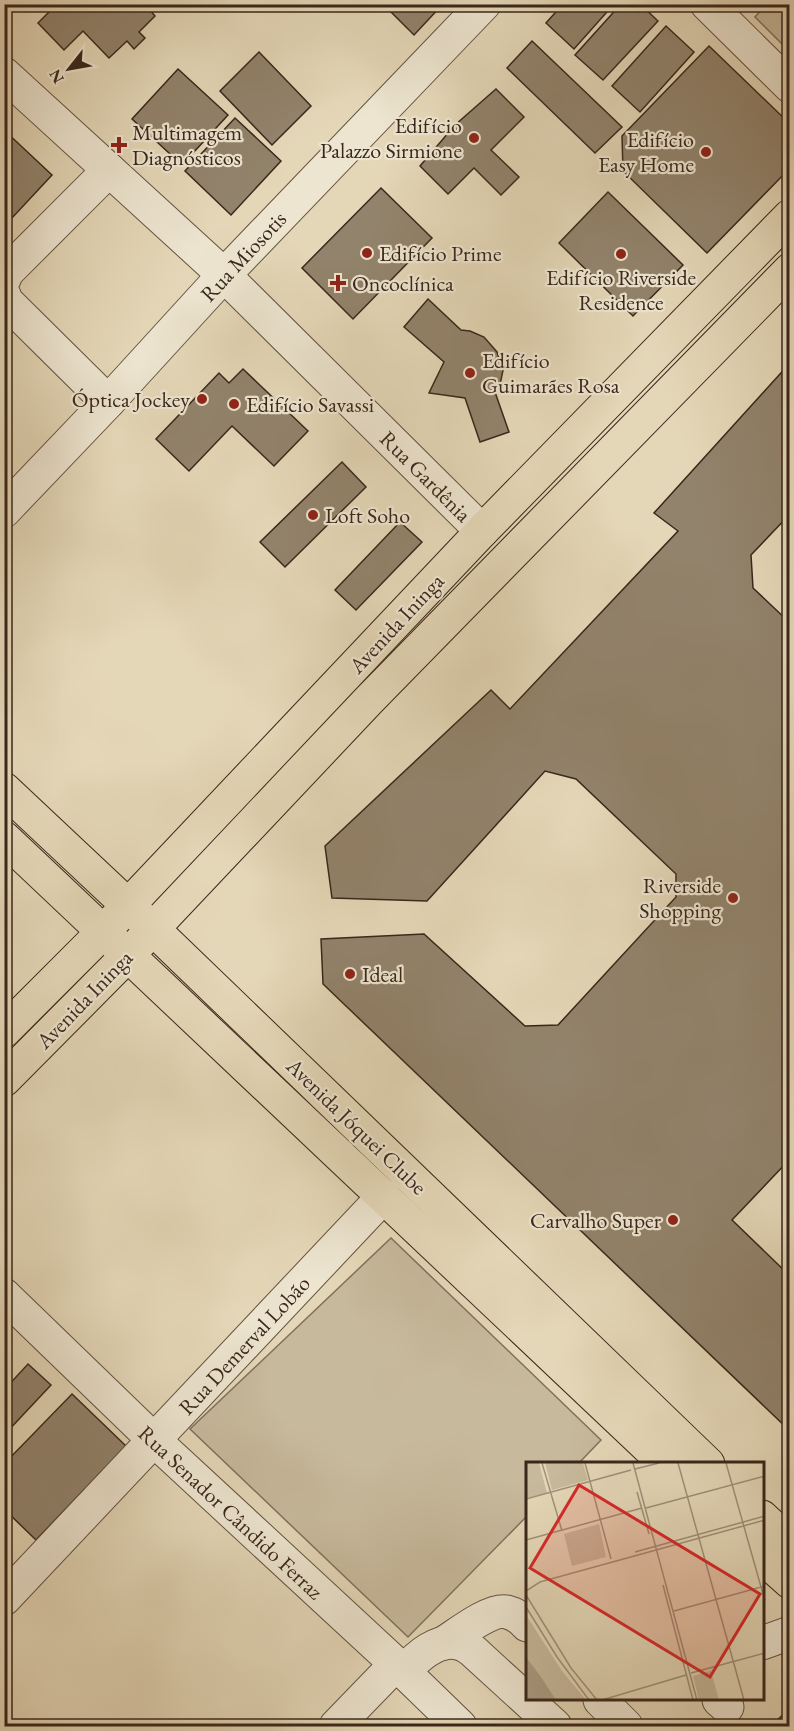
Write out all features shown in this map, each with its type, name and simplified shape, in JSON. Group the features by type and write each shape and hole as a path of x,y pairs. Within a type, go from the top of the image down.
{"main road":[{"name":"Avenida Ininga","path":"4,1031 104,932 482,531 789,216"},
{"name":"Avenida Ininga","path":"4,1080 153,929 369,700 789,270"},
{"name":"Avenida Jóquei Clube","path":"4,789 153,929 706,1462"},
{"name":"Avenida Jóquei Clube","path":"4,838 664,1462"},
{"path":"764,1519 789,1543"},
{"path":"764,1559 789,1582"}],"street":[{"name":"Rua Miosotis","path":"4,511 224,275 484,4"},
{"path":"707,4 789,86"},
{"name":"Rua Gardênia","path":"4,74 224,275 482,531"},
{"path":"4,279 7,272 109,170"},
{"path":"4,296 6,301 108,402"},
{"name":"Rua Demerval Lobão","path":"4,1599 384,1196"},
{"name":"Rua Senador Cândido Ferraz","path":"4,1294 154,1441 460,1726"},
{"path":"336,1726 399,1668 492,1614 505,1611 521,1618 526,1624"},
{"path":"764,1642 789,1634"},
{"path":"444,1643 460,1643 473,1652 526,1700"},
{"path":"527,1701 555,1726"},
{"path":"601,1701 626,1726"}],"shaded area":[{"path":"766,5 789,5 789,51 755,17"},
{"path":"391,1238 601,1440 580,1462 526,1462 526,1517 408,1637 190,1429"}],"building":[{"path":"57,4 145,4 155,16 139,32 145,38 134,49 127,41 109,58 83,31 64,50 38,23"},
{"path":"383,4 443,4 414,35"},
{"path":"563,4 614,4 574,49 546,23"},
{"path":"621,4 640,4 658,21 603,80 575,55"},
{"path":"666,26 694,52 640,112 612,86"},
{"path":"532,41 622,127 595,153 507,68"},
{"name":"Edifício Easy Home","path":"709,46 790,124 790,168 707,253 623,171 622,136"},
{"path":"259,52 311,106 272,145 220,91"},
{"path":"178,69 228,115 182,165 132,119"},
{"name":"Edifício Palazzo Sirmione","path":"496,89 524,117 491,150 519,177 501,195 474,168 448,194 420,166 455,125"},
{"path":"235,118 281,161 231,215 185,171"},
{"path":"4,130 52,175 11,219 4,213"},
{"name":"Edifício Prime","path":"381,188 432,238 353,319 302,268"},
{"name":"Edifício Riverside Residence","path":"608,192 683,265 633,316 559,243"},
{"name":"Edifício Guimarães Rosa","path":"428,299 461,330 484,337 497,352 503,370 500,385 495,392 509,432 480,442 465,398 429,393 444,362 404,327"},
{"name":"Riverside Shopping","path":"790,363 790,514 751,555 753,588 790,623 790,1159 732,1220 790,1276 790,1431 323,984 321,939 424,934 525,1026 558,1025 676,897 676,874 576,779 545,771 427,901 332,898 325,846 491,690 510,709 678,531 654,513"},
{"name":"Edifício Savassi","path":"243,369 308,431 274,466 232,426 189,471 156,439 219,373 229,383"},
{"name":"Loft Soho","path":"342,462 366,487 285,567 260,542"},
{"path":"400,522 422,542 356,610 335,590"},
{"path":"28,1364 51,1385 4,1435 4,1390"},
{"path":"72,1394 126,1446 36,1540 4,1509 4,1464"},
{"path":"790,1708 790,1726 771,1726"}],"place":[{"name":"Edifício Palazzo Sirmione","path":"474,138"},
{"name":"Multimagem Diagnósticos","path":"119,145"},
{"name":"Edifício Easy Home","path":"706,152"},
{"name":"Edifício Prime","path":"367,253"},
{"name":"Edifício Riverside Residence","path":"621,254"},
{"name":"Oncoclínica","path":"338,283"},
{"name":"Edifício Guimarães Rosa","path":"470,373"},
{"name":"Óptica Jockey","path":"202,399"},
{"name":"Edifício Savassi","path":"234,404"},
{"name":"Loft Soho","path":"313,515"},
{"name":"Riverside Shopping","path":"733,898"},
{"name":"Ideal","path":"350,974"},
{"name":"Carvalho Super","path":"673,1220"}]}
